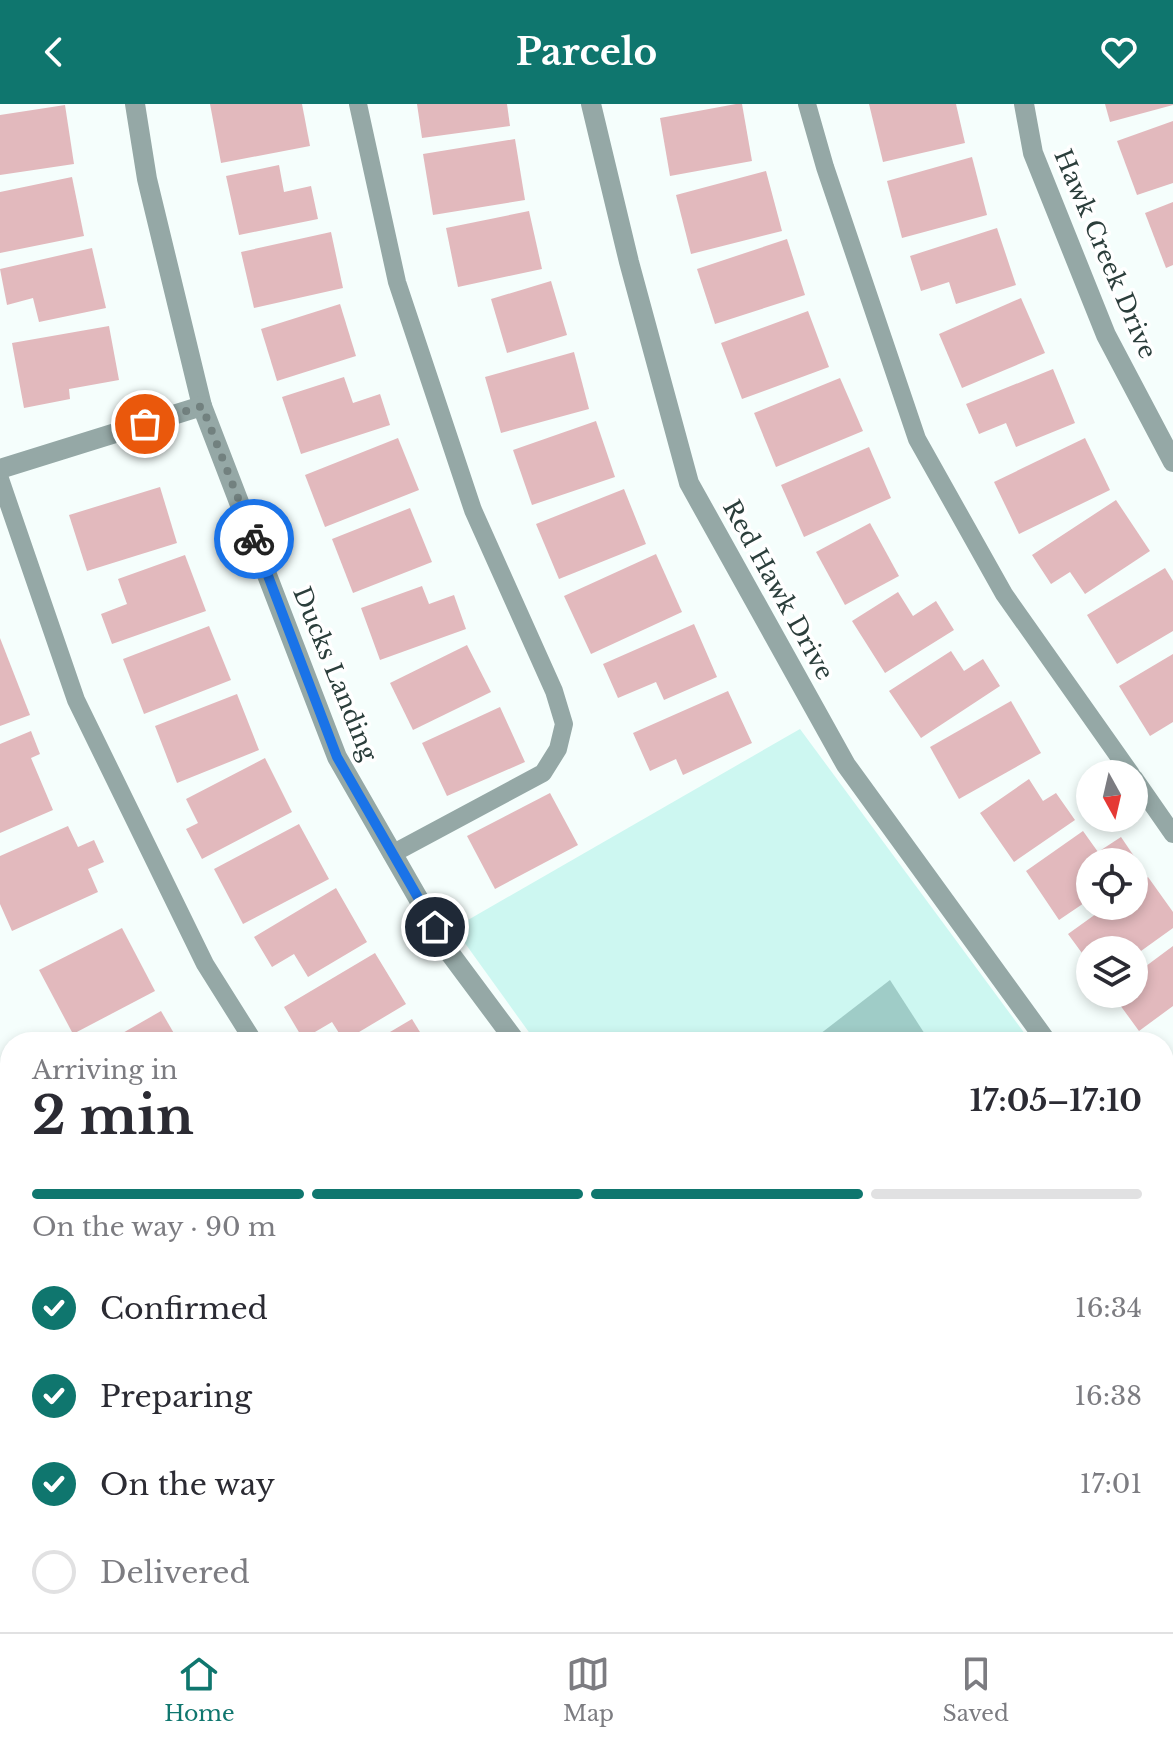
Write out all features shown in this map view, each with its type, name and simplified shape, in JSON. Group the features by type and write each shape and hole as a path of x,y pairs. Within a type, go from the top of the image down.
{"street":[{"name":"Ducks Landing","path":"135,104 147,179 202,406 337,757 449,952 509,1032"},
{"name":"Red Hawk Drive","path":"591,104 629,262 689,483 846,765 1040,1032"},
{"name":"Hawk Creek Drive","path":"1024,104 1033,153 1106,335 1173,462"},
{"path":"0,469 202,406"}],"lane":[{"path":"358,104 397,282 473,510 554,691 564,724 558,749 543,773 392,854"},
{"path":"807,104 825,167 917,439 1004,594 1121,760"},
{"path":"0,479 76,700 205,964 248,1032"},
{"path":"1148,799 1173,834"}],"shaded area":[{"path":"800,729 1024,1032 529,1032 454,928"},
{"path":"890,980 924,1032 823,1032"}],"building":[{"path":"210,104 302,104 310,146 221,163"},
{"path":"417,104 507,104 510,126 422,138"},
{"path":"742,104 752,161 670,176 660,118"},
{"path":"869,104 956,104 965,143 883,162"},
{"path":"1105,104 1173,104 1173,105 1110,122"},
{"path":"65,105 74,164 0,175 0,115"},
{"path":"1173,121 1173,183 1137,195 1117,141"},
{"path":"515,139 525,200 433,215 423,154"},
{"path":"972,157 987,215 902,238 887,181"},
{"path":"279,165 284,192 311,186 318,219 239,235 226,176"},
{"path":"766,171 782,231 691,254 676,195"},
{"path":"72,177 84,236 0,253 0,192"},
{"path":"1173,202 1173,265 1166,268 1145,213"},
{"path":"529,211 542,269 458,287 446,228"},
{"path":"997,228 1016,285 956,304 949,282 921,291 910,256"},
{"path":"331,232 343,288 254,308 241,252"},
{"path":"787,239 805,295 715,324 697,269"},
{"path":"92,248 106,308 39,322 33,298 7,305 0,269"},
{"path":"551,281 567,335 507,353 491,299"},
{"path":"1021,298 1045,353 962,388 939,334"},
{"path":"340,304 356,356 277,381 261,329"},
{"path":"808,311 829,367 742,399 721,343"},
{"path":"109,326 119,380 69,389 70,399 24,408 12,343"},
{"path":"574,352 589,409 501,433 485,377"},
{"path":"1053,369 1075,423 1016,447 1006,423 979,434 966,404"},
{"path":"344,377 353,403 380,394 390,425 301,454 282,397"},
{"path":"840,378 863,431 776,467 754,413"},
{"path":"596,421 615,477 532,505 513,450"},
{"path":"398,438 419,490 325,527 305,475"},
{"path":"1085,438 1110,490 1019,534 994,482"},
{"path":"869,447 891,498 804,537 781,485"},
{"path":"160,487 177,543 87,571 69,515"},
{"path":"624,489 646,544 559,579 536,524"},
{"path":"1116,500 1150,551 1085,594 1070,572 1051,584 1032,555"},
{"path":"410,508 432,562 353,593 332,539"},
{"path":"870,523 899,576 845,605 816,552"},
{"path":"656,554 682,612 591,654 564,596"},
{"path":"185,555 206,611 112,644 101,614 127,604 118,579"},
{"path":"1165,568 1173,581 1173,631 1117,664 1087,615"},
{"path":"422,586 429,604 454,595 466,629 380,660 361,608"},
{"path":"898,592 913,616 936,601 954,630 885,673 852,621"},
{"path":"694,624 717,677 664,700 656,682 618,698 603,664"},
{"path":"209,626 231,680 144,714 123,659"},
{"path":"0,638 30,715 0,726"},
{"path":"467,645 491,692 413,730 390,683"},
{"path":"951,651 964,671 983,659 1000,686 921,738 889,691"},
{"path":"1173,654 1173,722 1150,736 1119,686"},
{"path":"728,691 752,743 683,775 676,759 650,771 633,733"},
{"path":"237,694 259,750 177,783 155,726"},
{"path":"1011,701 1041,753 959,799 930,747"},
{"path":"500,707 525,762 447,796 422,743"},
{"path":"31,731 40,754 31,758 53,810 0,833 0,744"},
{"path":"265,758 292,812 202,859 186,829 198,823 186,799"},
{"path":"1029,779 1043,801 1056,793 1075,820 1014,862 980,813"},
{"path":"550,793 578,845 495,889 467,836"},
{"path":"299,824 329,879 243,924 214,869"},
{"path":"68,826 78,847 94,840 104,862 88,869 98,892 12,931 0,904 0,856"},
{"path":"1082,832 1095,848 1076,848 1076,908 1059,920 1026,871"},
{"path":"1121,837 1128,848 1104,848"},
{"path":"1148,877 1173,912 1173,928 1148,946 1148,936 1076,936 1076,945 1068,934 1088,920 1148,920"},
{"path":"336,888 367,942 308,977 294,954 272,967 254,937"},
{"path":"122,928 155,991 72,1032 39,970"},
{"path":"1173,946 1173,1006 1139,1031 1122,1008 1148,1008 1148,965"},
{"path":"375,953 406,1004 359,1032 338,1032 332,1022 315,1032 299,1032 284,1007"},
{"path":"161,1011 173,1032 124,1032"},
{"path":"412,1019 420,1032 390,1032"}],"way so far":[{"path":"145,424 202,406 254,539"}],"route":[{"path":"254,539 337,757 435,927"}]}
